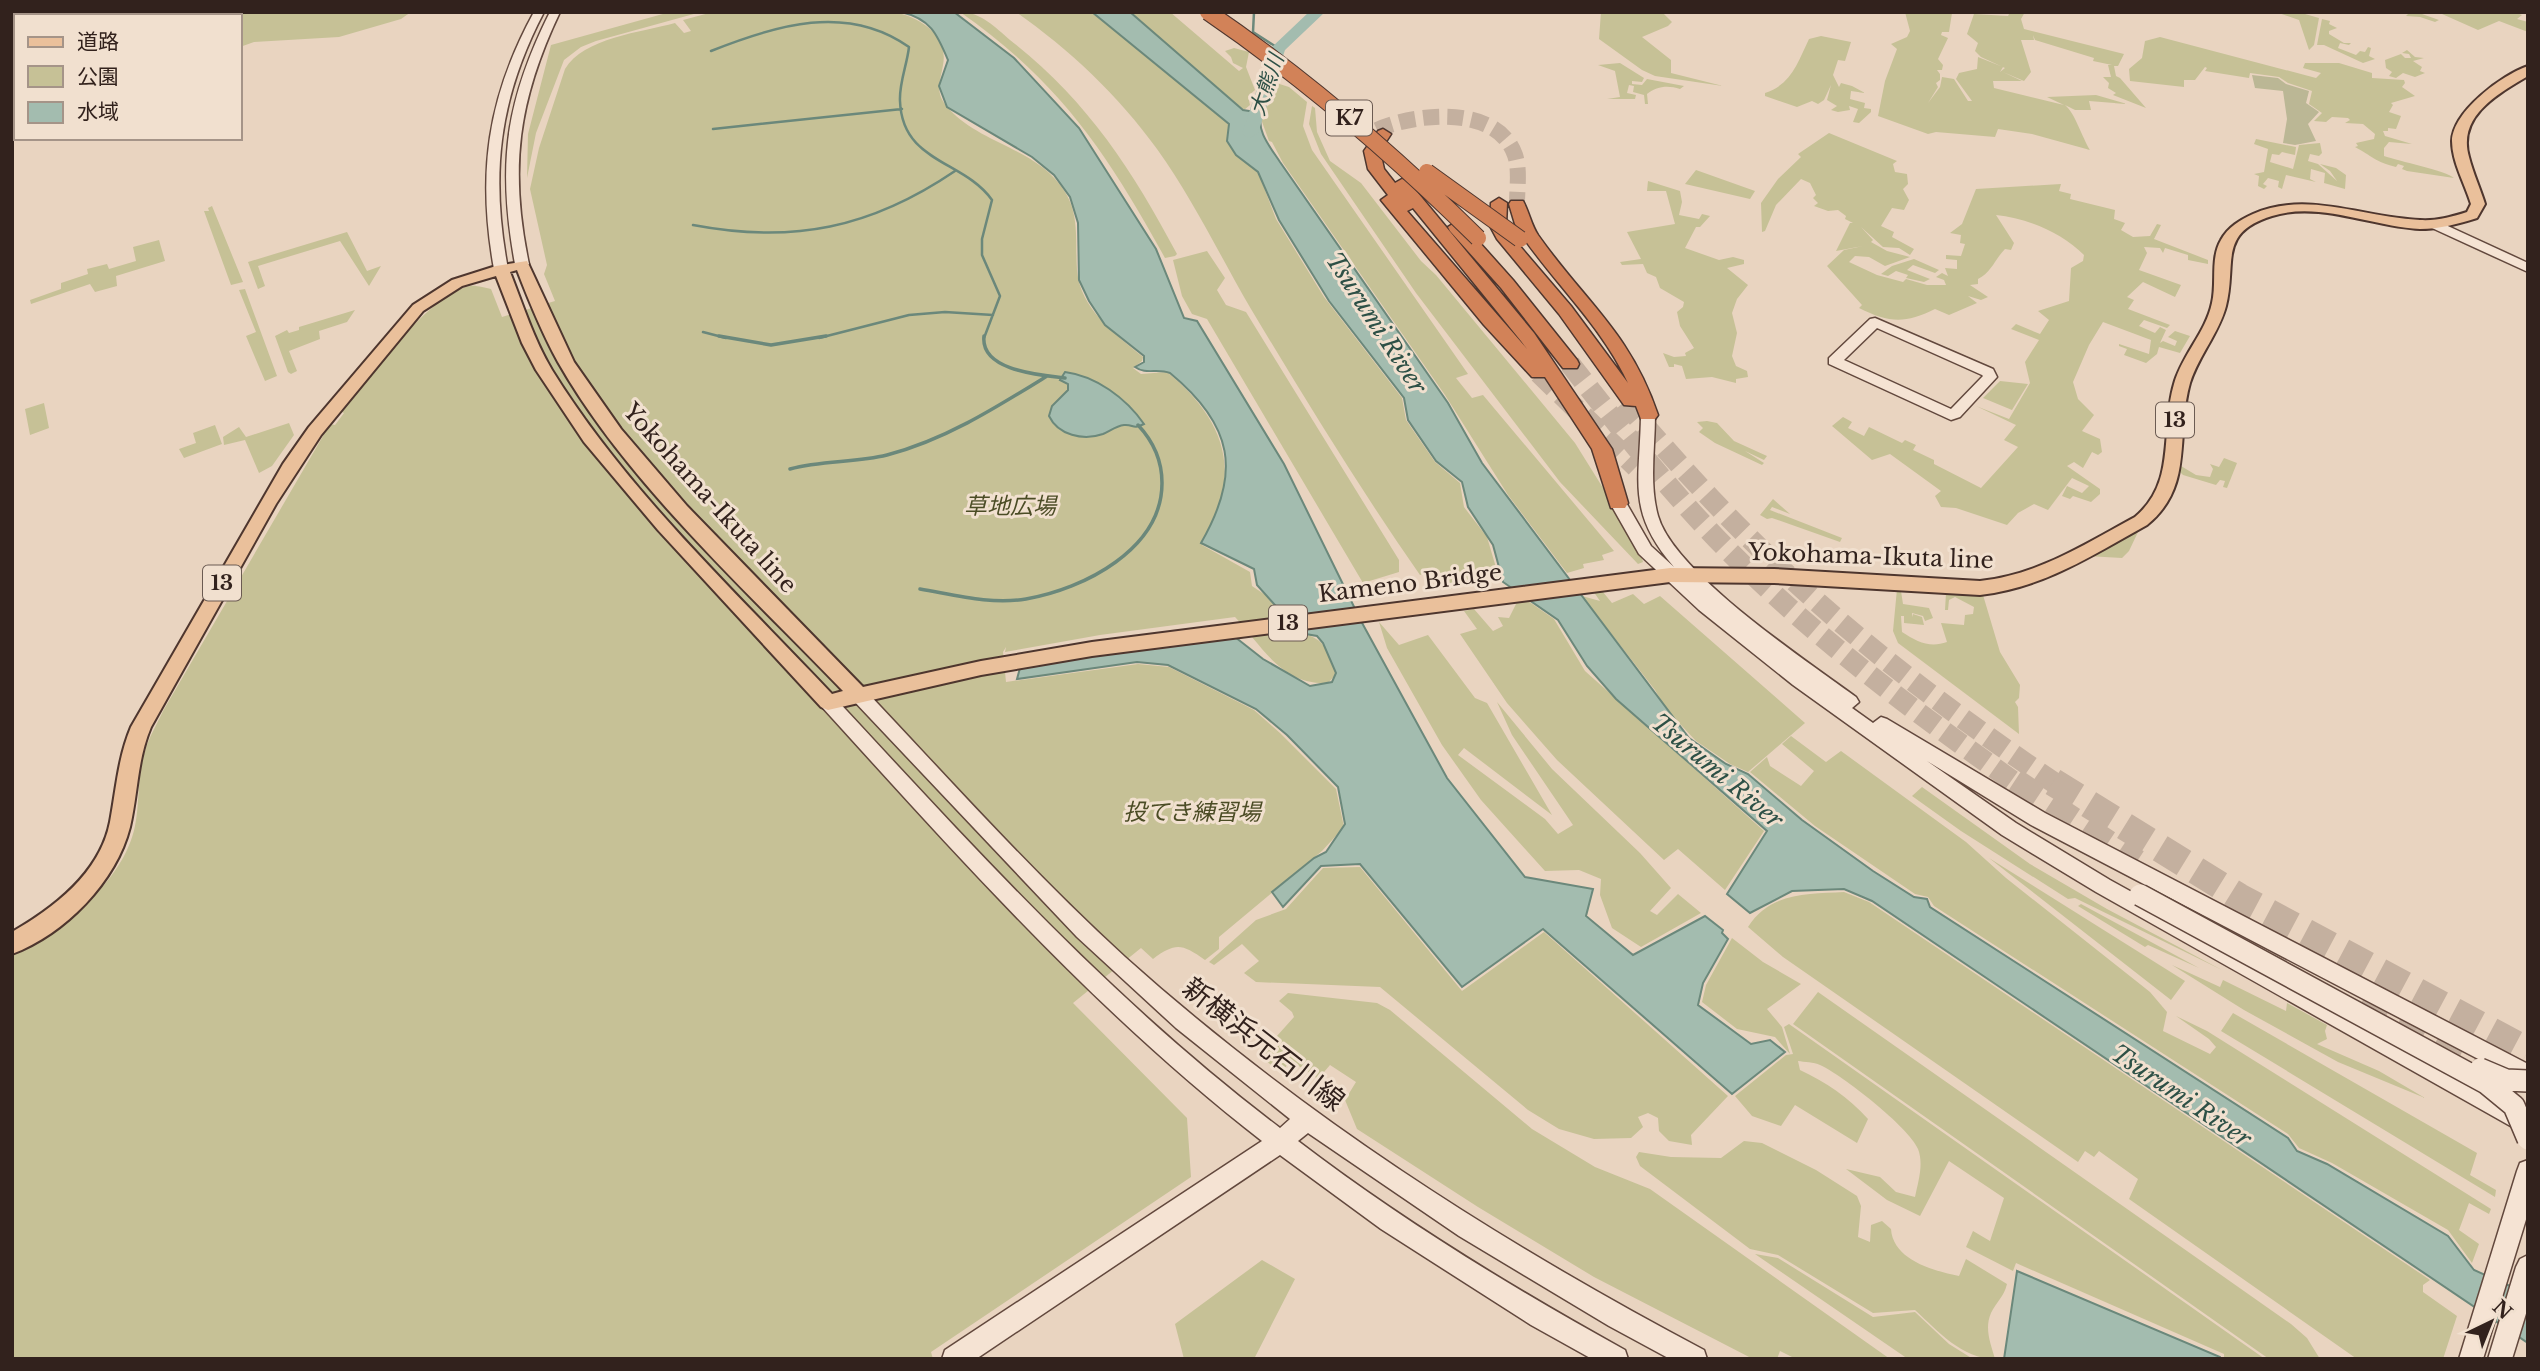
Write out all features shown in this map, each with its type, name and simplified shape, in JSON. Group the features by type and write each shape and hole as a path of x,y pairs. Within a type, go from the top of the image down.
{"highway":[{"name":"K7","path":"1206,12 1282,66 1389,152 1478,238 1628,402 1565,310 1505,239 1498,226 1499,203"},
{"path":"1282,66 1479,252 1570,364"},
{"path":"1282,66 1520,239 1619,346"},
{"path":"1380,132 1372,151 1374,164 1381,177 1559,383"},
{"path":"1380,132 1370,136 1363,150 1364,163 1371,177 1490,321 1539,373"},
{"path":"1407,183 1511,314 1559,383 1602,449 1618,503"},
{"path":"1517,204 1531,237 1619,346 1633,368 1648,415"}],"main road":[{"name":"Yokohama-Ikuta line","path":"1640,580 1670,575 1833,578 1980,588 2017,583 2044,572 2141,521 2156,510 2171,474 2175,408 2182,382 2219,305 2223,251 2237,228 2259,215 2280,209 2306,208 2437,225 2472,215 2477,206 2458,138 2476,105 2528,70"},
{"name":"13","path":"12,944 42,926 63,909 103,866 120,826 125,780 141,729 275,491 315,431 418,308 457,283 522,264"},
{"name":"Yokohama-Ikuta line","path":"522,264 566,362 612,428 678,506 859,695"},
{"path":"501,269 544,370 590,438 664,526 828,702"},
{"name":"Kameno Bridge","path":"859,695 937,677 1092,649 1640,580"},
{"name":"13","path":"828,702 859,695"}],"street":[{"path":"501,269 489,186 492,151 505,89 525,37 539,12"},
{"path":"522,264 510,193 511,147 523,86 537,47 555,12"},
{"path":"2437,225 2528,268"},
{"path":"1875,322 1988,372 1990,377 1951,415 1834,361 1875,322"},
{"path":"1648,415 1647,496 1652,525 1663,545 1691,575 1773,643 1948,773 2142,891 2486,1083 2514,1106 2528,1139"},
{"path":"1618,503 1645,550 1670,575 1777,663 1931,775 2056,859 2528,1123"},
{"name":"新横浜元石川線","path":"859,695 1090,936 1166,1006 1258,1081 1308,1119 1494,1245 1584,1299 1695,1359"},
{"path":"828,702 1047,938 1144,1028 1236,1106 1281,1142 1489,1285 1616,1359"},
{"path":"1856,720 2020,825 2142,891 2488,1073 2506,1080 2528,1081"},
{"path":"1881,724 2038,819 2528,1075"},
{"path":"967,1355 1281,1142 1308,1119"},
{"path":"2471,1359 2528,1171"},
{"path":"2500,1359 2528,1267"}],"green space":[{"path":"12,12 411,12 401,19 339,37 254,42 242,46 242,14 14,14 12,24"},
{"path":"670,12 701,12 596,41 581,47 564,60 536,133 527,178 528,134 551,45"},
{"path":"713,12 895,12 923,23 931,30 942,45 944,54 940,93 944,103 962,121 1025,156 1054,177 1065,192 1073,211 1077,270 1085,297 1092,309 1143,357 1133,368 1141,374 1167,372 1193,397 1213,426 1220,441 1225,475 1220,501 1202,545 1250,572 1252,586 1270,598 1297,633 1313,637 1324,645 1338,672 1328,683 1298,678 1274,662 1235,617 1100,635 1005,652 1006,647 1003,652 1006,682 1138,664 1169,667 1254,710 1336,789 1344,827 1322,851 1219,937 1219,949 1205,960 1179,947 1153,959 1141,948 1073,1003 1187,1118 1191,1177 931,1352 933,1359 12,1359 12,955 69,918 104,885 118,867 135,826 141,769 151,736 330,424 335,425 344,413 342,412 401,339 436,304 454,292 470,286 491,289 502,317 555,301 544,274 547,265 530,189 539,148 565,69 574,58 599,43 675,23 684,33 691,31 683,20"},
{"path":"960,12 981,17 993,25 1062,86 1124,164 1177,254 1175,256 1165,258 1101,152 1054,93 995,38"},
{"path":"1016,12 1092,12 1229,124 1236,155 1258,172 1276,219 1324,297 1402,398 1406,420 1435,462 1460,483 1464,507 1487,537 1500,581 1473,585 1458,570 1453,570 1448,574 1457,587 1449,589 1436,570 1420,575 1312,410 1183,188 1157,149 1126,110 1092,74"},
{"path":"1130,12 1170,12 1239,71 1243,68 1233,63 1225,51 1234,48 1249,52 1246,67 1255,90 1248,96 1250,105 1244,110"},
{"path":"1601,12 1662,12 1672,22 1642,37 1671,60 1671,73 1723,86 1655,76 1642,70 1599,39"},
{"path":"1905,12 1952,13 1949,32 1942,32 1941,35 1948,38 1938,59 1943,65 1942,70 1937,70 1940,80 1936,83 1938,87 1928,103 1940,87 1942,77 1954,79 1968,101 1972,101 1956,79 1959,73 1977,69 1978,57 2002,66 1981,57 1975,51 1978,43 1967,34 1974,14 2008,16 2010,12 2025,12 2021,19 2024,29 2124,54 2118,66 2114,66 2116,76 2146,108 2113,95 2116,93 2108,88 2109,83 2103,77 2111,77 2108,65 2112,65 2035,40 2033,35 2034,40 2021,40 2031,72 2024,81 2003,72 2022,81 1993,81 1994,88 2064,105 2047,97 2096,95 2127,104 2089,101 2091,110 2075,110 2065,105 2090,150 2032,134 1998,129 1995,137 1936,132 1928,134 1878,116 1885,81 1897,49 1891,44 1907,37 1910,31"},
{"path":"2276,12 2298,12 2319,18 2314,45 2309,50 2299,20"},
{"path":"2410,12 2514,12 2522,15 2517,19 2528,22 2528,32 2499,21 2478,30 2442,14 2422,14 2439,20 2435,22 2406,16"},
{"path":"2322,19 2330,21 2329,24 2337,28 2329,31 2329,34 2344,43 2351,43 2349,45 2340,43 2338,48 2356,55 2360,51 2365,52 2368,47 2371,48 2369,56 2375,59 2363,63 2324,45 2317,45"},
{"path":"1821,36 1851,42 1845,61 1838,60 1833,75 1839,87 1841,83 1865,93 1851,91 1850,99 1865,103 1864,108 1871,109 1859,123 1853,122 1858,109 1849,106 1850,110 1831,110 1837,106 1827,100 1831,85 1824,100 1818,104 1812,101 1797,107 1765,96 1765,93 1787,78 1809,39"},
{"path":"2160,37 2316,78 2321,73 2303,68 2305,63 2339,63 2372,73 2372,78 2404,80 2402,87 2415,96 2391,103 2393,105 2389,112 2401,116 2396,129 2388,128 2388,131 2383,131 2385,136 2412,144 2389,142 2384,148 2384,156 2454,178 2407,171 2402,169 2404,166 2398,164 2396,167 2374,159 2355,147 2358,146 2356,143 2374,139 2375,134 2363,124 2345,123 2350,120 2348,118 2332,117 2326,122 2314,121 2322,113 2309,104 2312,91 2279,77 2250,73 2249,78 2205,71 2205,67 2195,80 2184,80 2184,87 2130,81 2129,69 2142,58 2145,41"},
{"path":"2407,50 2415,57 2424,58 2413,61 2422,67 2420,71 2425,73 2415,77 2403,73 2396,78 2389,76 2392,72 2386,68 2385,60 2401,54 2405,58 2411,58 2409,54 2402,53"},
{"path":"1620,63 1644,78 1642,82 1632,81 1632,84 1642,85 1647,79 1684,86 1680,89 1655,89 1647,94 1648,104 1645,104 1644,95 1633,92 1634,86 1629,85 1627,93 1636,95 1635,99 1607,99 1620,97 1615,71 1598,65"},
{"path":"1270,81 1289,87 1307,102 1303,126 1312,150 1468,374 1456,378 1472,398 1483,395 1614,551 1602,555 1604,560 1583,564 1584,568 1567,573 1508,495 1445,395 1269,141 1261,119 1263,109 1269,105 1265,96"},
{"path":"1312,106 1315,108 1317,132 1330,161 1361,183 1421,261 1436,275 1575,443 1638,544 1643,562 1638,564 1560,482 1416,293 1321,154 1309,124"},
{"path":"1829,133 1897,161 1893,164 1895,172 1907,174 1908,184 1903,189 1909,200 1904,210 1892,208 1881,226 1894,232 1892,237 1914,249 1910,255 1899,248 1883,247 1861,227 1873,240 1871,242 1887,251 1910,257 1885,266 1869,257 1855,256 1849,262 1877,275 1903,282 1906,279 1927,285 1946,285 1944,280 1936,277 1942,273 1948,276 1945,268 1957,269 1957,260 1946,259 1946,255 1961,256 1965,244 1960,243 1961,235 1950,233 1962,224 1976,189 2061,184 2059,191 2071,194 2070,199 2115,210 2114,219 2125,223 2121,230 2133,237 2150,236 2157,224 2161,225 2154,239 2208,260 2208,264 2188,260 2188,255 2165,248 2163,253 2160,248 2144,247 2147,253 2139,270 2181,285 2175,297 2143,282 2127,297 2134,300 2128,309 2170,325 2167,328 2144,320 2139,326 2155,333 2160,327 2166,330 2160,343 2163,341 2175,346 2177,341 2168,337 2175,331 2190,336 2180,353 2159,347 2157,354 2146,363 2124,355 2127,349 2119,344 2149,354 2151,340 2103,322 2089,345 2073,382 2078,399 2094,415 2082,431 2100,439 2102,452 2098,455 2092,452 2083,468 2074,462 2067,466 2100,489 2100,494 2091,502 2073,496 2070,499 2062,496 2067,486 2082,493 2089,486 2072,478 2048,510 2034,504 2018,513 2007,525 1956,508 1941,507 1935,496 1941,491 1890,454 1872,460 1832,426 1843,417 1852,422 1848,428 1864,436 1869,427 1902,443 1905,440 1916,445 1913,450 1934,460 1934,464 1981,488 2018,447 2004,440 2016,425 1976,406 2009,419 2030,383 2025,362 2039,340 2011,329 2016,324 2040,334 2049,320 2038,311 2069,301 2071,268 2083,261 2084,255 2043,228 2020,219 1996,215 2014,243 2011,250 2005,249 1990,270 1978,279 1978,284 1970,285 1988,297 1981,300 1968,296 1977,303 1949,315 1935,309 1915,317 1897,320 1879,317 1859,308 1862,305 1827,266 1844,250 1863,246 1836,251 1850,223 1853,223 1845,219 1846,216 1838,210 1828,211 1814,206 1818,203 1813,198 1816,195 1810,183 1801,179 1776,205 1765,231 1762,232 1761,203 1778,179 1801,157 1798,154"},
{"path":"2256,139 2296,147 2295,155 2282,152 2279,155 2272,154 2270,162 2293,169 2299,145 2320,143 2322,153 2319,156 2310,154 2308,161 2318,164 2337,181 2330,171 2320,164 2336,168 2346,175 2345,189 2324,183 2325,173 2311,169 2310,179 2316,182 2286,175 2282,189 2278,187 2279,181 2268,178 2263,184 2267,186 2264,189 2258,186 2259,176 2254,174 2264,172 2268,149 2254,144"},
{"path":"1696,170 1755,191 1750,199 1685,184"},
{"path":"1648,181 1680,191 1682,202 1679,215 1699,219 1702,214 1710,216 1700,227 1696,227 1685,248 1719,260 1733,257 1744,260 1744,264 1727,268 1748,285 1737,299 1732,313 1737,333 1732,356 1736,366 1747,371 1748,377 1736,379 1736,383 1712,377 1686,379 1682,366 1674,364 1674,367 1669,367 1663,353 1674,357 1686,356 1685,353 1694,348 1680,326 1677,312 1684,302 1660,288 1656,277 1647,273 1643,264 1622,265 1620,262 1641,259 1627,232 1675,224 1666,191 1647,191"},
{"path":"212,206 243,282 231,285 204,211 209,211 208,208"},
{"path":"347,232 367,271 381,266 369,286 340,241 258,266 265,286 258,289 248,262"},
{"path":"159,240 165,261 116,276 117,286 95,292 90,284 31,304 30,300 61,289 61,283 88,274 87,269 107,264 109,269 136,261 133,247"},
{"path":"1207,251 1225,278 1217,290 1226,305 1246,312 1399,560 1399,572 1363,583 1207,319 1192,314 1182,296 1173,260"},
{"path":"1914,259 1939,270 1935,273 1913,265 1907,270 1930,279 1924,282 1906,278 1908,275 1896,271 1888,276 1881,274 1892,266"},
{"path":"245,289 277,376 265,381 246,336 256,332 239,290"},
{"path":"355,310 347,322 319,331 320,339 289,351 297,371 291,374 288,372 275,336"},
{"path":"2000,381 2028,384 2012,410 1983,398"},
{"path":"44,403 49,428 30,435 25,409"},
{"path":"1697,422 1717,423 1734,441 1767,456 1764,460 1745,451 1764,463 1762,465 1715,443 1699,432 1703,428"},
{"path":"289,423 294,435 272,466 259,473 245,440 224,445 223,437 239,427 246,437"},
{"path":"215,425 222,444 184,458 179,449 196,443 193,433"},
{"path":"2224,458 2237,463 2227,488 2223,487 2225,481 2220,480 2216,485 2183,475 2179,471 2181,466 2196,475 2210,477 2213,469 2210,464 2219,467"},
{"path":"1773,499 1790,514 1772,507 1770,510 1842,538 1840,542 1760,515"},
{"path":"2134,530 2138,532 2129,551 2122,558 2087,556"},
{"path":"1598,586 1612,603 1633,594 1644,604 1660,596 1805,723 1748,772 1730,764 1696,741 1666,709 1655,690 1582,596 1600,601 1591,588"},
{"path":"1897,589 1901,591 1903,604 1929,608 1933,618 1925,621 1923,616 1912,613 1912,617 1913,614 1922,617 1924,625 1904,623 1904,616 1901,616 1902,632 1929,644 1947,642 1941,623 1964,625 1965,615 1973,614 1974,607 1955,597 1949,600 1948,610 1945,610 1946,593 1983,595 2000,652 2020,685 2019,698 2015,702 2018,707 2019,734 1898,643 1893,631"},
{"path":"1525,599 1554,619 1585,671 1764,831 1725,890 1678,849 1664,860 1557,760 1507,703 1460,634 1477,629 1464,611 1474,609 1493,631 1503,626 1498,617 1509,618 1517,602"},
{"path":"1379,622 1399,645 1428,635 1475,698 1487,703 1552,815 1464,748 1458,755 1545,819 1558,834 1573,825 1512,735 1497,702 1552,769 1640,853 1671,888 1650,911 1657,915 1678,894 1701,913 1641,947 1612,928 1600,895 1601,879 1579,870 1545,871 1481,800 1442,745 1387,648"},
{"path":"1791,736 1826,762 1841,751 1966,842 2006,878 2150,992 2167,1012 2163,1031 2210,1054 2216,1047 2209,1039 2176,1016 2207,1031 2491,1209 2489,1214 2469,1203 2459,1230 2479,1244 2472,1263 2448,1230 2332,1163 2299,1148 2288,1134 1934,906 1928,897 1915,894 1815,826 1750,772 1767,757 1770,766 1801,786 1814,771 1782,744"},
{"path":"1922,787 2030,864 2107,909 2222,970 2075,898 2068,899 1961,831 1912,796"},
{"path":"1989,858 2185,981 2171,1000"},
{"path":"1360,867 1462,991 1544,932 1728,1096 1691,1135 1692,1145 1669,1141 1659,1131 1658,1118 1648,1113 1638,1117 1643,1127 1631,1138 1594,1139 1559,1129 1528,1110 1380,987 1256,982 1244,973 1259,961 1242,944 1214,965 1209,962 1256,920 1286,909 1323,868"},
{"path":"1844,892 1869,902 2430,1280 2423,1285 2423,1292 2457,1316 2443,1359 2357,1359 2129,1199 2138,1179 2099,1151 2094,1157 2085,1151 2078,1162 1783,957 1748,927 1767,907 1779,901 1804,895"},
{"path":"2081,904 2199,968 2148,945 2145,947 2078,906"},
{"path":"1732,938 1763,962 1801,984 1767,1009 1782,1027 1790,1054 1775,1037 1737,1029 1702,1002 1706,985"},
{"path":"2172,965 2220,987 2223,980 2286,1011 2287,1003 2327,1025 2327,1039 2317,1044 2379,1071 2425,1098 2338,1062 2244,1010"},
{"path":"1818,992 2291,1324 2307,1338 2320,1359 2269,1359 1793,1024"},
{"path":"1288,993 1377,1003 1390,1010 1532,1129 1595,1167 1650,1189 1890,1359 1796,1359 1780,1351 1777,1359 1753,1359 1594,1277 1478,1207 1357,1129 1345,1100 1356,1082 1330,1065 1318,1079 1290,1060 1282,1073 1259,1056 1294,1017 1279,1001"},
{"path":"2233,1013 2477,1153 2470,1175 2496,1190 2495,1197 2221,1031"},
{"path":"1789,1024 2265,1359 2224,1359 2224,1354 2016,1263 2013,1271 1966,1247 1973,1231 1990,1241 2004,1198 1949,1161 1920,1216 1887,1200 1846,1169 1880,1177 1896,1192 1915,1197 1920,1167 1918,1149 1902,1128 1874,1102 1820,1065 1798,1061 1800,1070 1836,1091 1868,1119 1857,1143 1795,1105 1781,1126 1752,1116 1735,1096 1786,1055 1793,1054 1784,1027"},
{"path":"1744,1141 1762,1143 1816,1170 1857,1196 1861,1206 1858,1237 1870,1242 1871,1225 1882,1221 1891,1229 1893,1240 1899,1249 1916,1262 1959,1276 1966,1259 2007,1284 1993,1309 1988,1325 1995,1359 1983,1358 1961,1349 1915,1310 1873,1313 1778,1255 1750,1249 1640,1166 1636,1157 1639,1152 1671,1157 1721,1158"},
{"path":"1755,1254 1778,1258 1873,1317 1915,1312 1949,1344 1973,1359 1908,1359"},
{"path":"1262,1260 1295,1279 1254,1359 1184,1359 1175,1324"}],"shaded area":[{"path":"2252,75 2278,78 2286,84 2309,91 2306,103 2319,112 2308,124 2316,141 2295,145 2283,143 2287,119 2283,91 2255,88"}],"water":[{"path":"901,12 954,12 1014,58 1079,128 1156,249 1184,318 1197,321 1284,464 1361,621 1447,778 1525,877 1593,889 1586,916 1633,955 1705,916 1723,930 1722,933 1728,939 1703,983 1698,1005 1751,1044 1770,1040 1785,1052 1732,1094 1543,929 1462,987 1360,864 1321,866 1283,907 1272,892 1314,858 1326,852 1345,824 1338,787 1287,735 1256,709 1168,665 1137,662 1017,679 1020,668 1088,655 1235,637 1263,659 1310,686 1332,682 1336,673 1323,643 1317,636 1300,633 1257,585 1254,569 1201,543 1214,517 1226,472 1218,431 1191,392 1170,373 1143,371 1135,367 1144,362 1144,356 1105,325 1079,280 1078,223 1070,197 1054,175 1032,157 947,107 939,86 948,60 940,43 926,23"},
{"name":"Tsurumi River","path":"1092,12 1130,12 1243,110 1262,113 1262,132 1269,145 1448,403 1482,463 1689,738 1726,764 1748,774 1802,820 1873,871 1914,897 1927,899 1930,907 2288,1138 2297,1151 2327,1164 2448,1236 2474,1270 2528,1294 2528,1343 1872,901 1844,889 1792,891 1750,913 1727,894 1767,831 1616,699 1587,666 1558,620 1503,582 1493,545 1468,507 1462,482 1436,461 1408,420 1404,398 1329,301 1279,220 1258,172 1236,155 1227,141 1229,124"},
{"path":"1065,372 1099,383 1128,405 1144,424 1137,427 1121,426 1087,437 1072,435 1058,428 1049,416 1052,406 1068,390 1068,384 1060,380"},
{"path":"2017,1271 2220,1357 2221,1359 2004,1359"}],"waterway":[{"path":"1254,12 1253,32 1278,48"},
{"name":"大熊川","path":"1250,133 1278,48 1318,12"},
{"path":"711,51 786,27 836,22 861,25 885,33 909,47 901,88 901,109"},
{"path":"713,129 901,109"},
{"path":"901,109 903,121 911,137 936,159 966,176 992,200 982,239 982,255 1000,296 993,315"},
{"path":"693,225 764,233 830,226 893,206 955,171"},
{"path":"819,338 909,315 945,312 993,315"},
{"path":"984,338 993,315"},
{"path":"703,332 726,338"},
{"path":"719,336 771,345 826,336"},
{"path":"984,338 985,348 1002,364 1028,373 1065,378"},
{"path":"790,469 875,458 908,449 970,422 1047,376"},
{"path":"920,589 986,600 1013,601 1072,586 1116,562 1149,528 1159,507 1162,483 1158,459 1138,425"}],"tunnel":[{"path":"1377,130 1393,124 1433,117 1473,120 1491,127 1505,139 1515,155 1518,173 1517,204"},
{"path":"1570,364 1678,497 1751,573 1861,668 2017,784"},
{"path":"1539,373 1636,467"},
{"path":"1624,402 1715,503 1806,592 1910,678 1982,733 2054,783"},
{"path":"2054,783 2239,897 2528,1051"},
{"path":"2017,784 2136,863"},
{"path":"2364,998 2503,1073"}],"park label":[{"name":"草地広場","path":"1010,506"},
{"name":"投てき練習場","path":"1192,812"}]}
